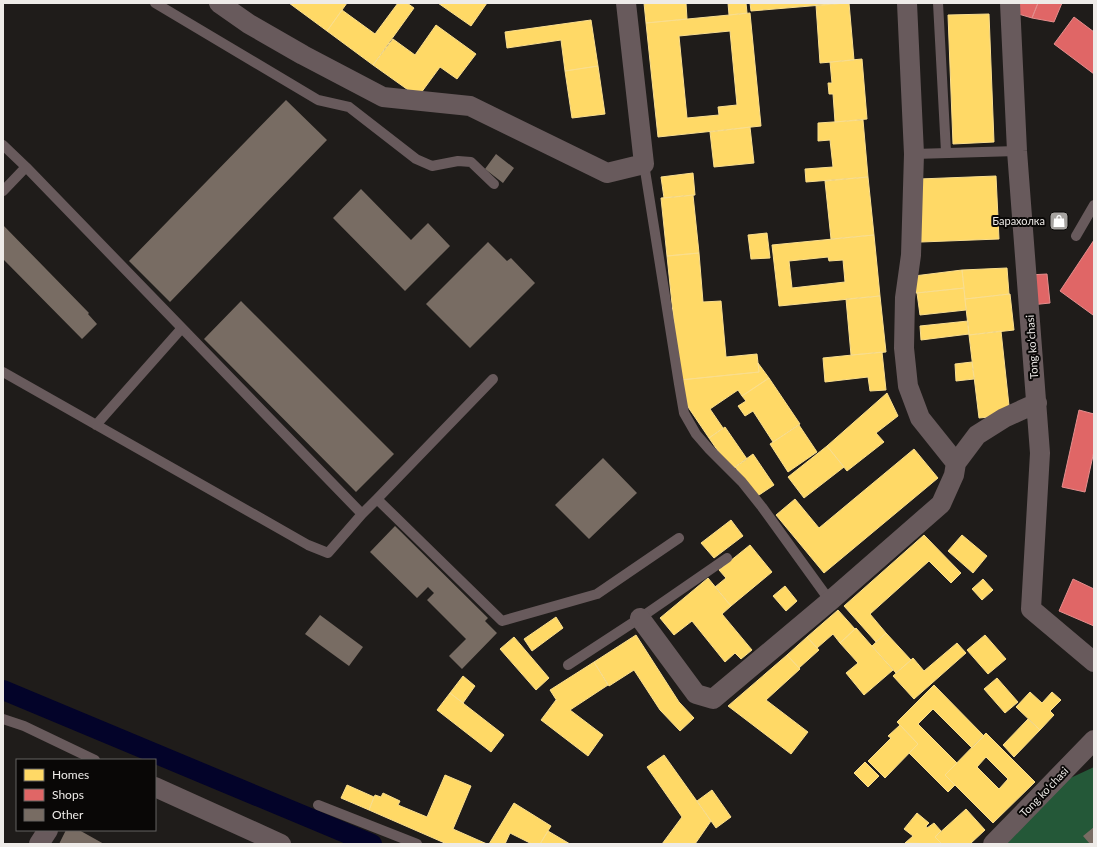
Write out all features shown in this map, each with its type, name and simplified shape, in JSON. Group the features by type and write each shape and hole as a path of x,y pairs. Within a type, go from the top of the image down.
{"street":[{"path":"219,3 249,24 303,55 383,97 470,106 607,173 644,164 626,3"},
{"path":"907,3 914,154 911,255 905,298 904,348 908,386 920,418 956,463"},
{"name":"Tong koʻchasi","path":"1010,3 1017,151 1040,453 1031,609 1094,662"},
{"path":"640,618 696,694 713,699 830,601 941,504 954,475 956,463 977,435 1004,418 1037,403"},
{"name":"Tong koʻchasi","path":"993,844 1094,740"},
{"path":"156,787 281,844"},
{"path":"39,844 47,831"}],"lane":[{"path":"156,3 318,100 349,108 416,159 432,166 458,161 470,162 494,184"},
{"path":"938,3 946,152"},
{"path":"3,145 362,514"},
{"path":"914,154 1017,151"},
{"path":"644,164 684,413 696,434 742,482 762,507 830,601"},
{"path":"3,192 26,167"},
{"path":"1076,236 1094,205"},
{"path":"96,425 182,328"},
{"path":"3,372 308,545 328,553 377,498 493,380"},
{"path":"377,498 502,621 597,594 679,538"},
{"path":"568,665 640,618 727,558"},
{"path":"3,719 24,726 93,759"},
{"path":"318,805 417,844"}],"green space":[{"path":"1094,767 1094,844 1000,844 1064,781"}],"building: Homes":[{"path":"289,3 347,3 327,31"},
{"path":"398,3 407,3 414,8 373,65 327,31 342,10 375,34"},
{"path":"438,3 487,3 471,26"},
{"path":"644,3 686,3 687,19 646,23"},
{"path":"728,3 746,3 747,13 729,15"},
{"path":"750,3 846,3 751,11"},
{"path":"849,3 854,60 820,63 816,5"},
{"path":"750,13 761,126 658,137 646,23","holes":["730,31 737,105 718,107 719,115 687,118 679,36"]},
{"path":"989,14 994,142 953,144 948,15"},
{"path":"591,20 598,66 565,71 561,40 507,48 505,32"},
{"path":"436,25 476,54 457,79 440,67 418,97 373,65 393,39 415,55"},
{"path":"862,59 867,119 835,122 833,94 829,94 828,83 832,83 830,62"},
{"path":"598,66 605,114 572,118 565,71"},
{"path":"863,120 868,177 806,182 805,169 833,167 830,140 818,141 818,123"},
{"path":"750,127 754,163 714,167 710,132"},
{"path":"693,173 695,195 664,198 661,177"},
{"path":"996,176 999,239 921,242 919,179"},
{"path":"868,177 874,235 831,239 825,181"},
{"path":"693,195 699,253 667,256 661,198"},
{"path":"767,233 770,258 751,259 748,235"},
{"path":"874,235 880,296 779,306 772,245","holes":["828,257 829,261 843,260 845,282 792,288 789,261"]},
{"path":"699,253 703,302 721,301 726,357 757,354 759,372 680,380 667,256"},
{"path":"1007,268 1009,294 965,299 962,270"},
{"path":"962,270 964,288 916,293 914,276"},
{"path":"964,288 966,310 920,315 917,293"},
{"path":"1010,294 1014,330 969,335 965,299"},
{"path":"880,296 886,352 851,355 846,299"},
{"path":"968,321 969,334 921,340 920,326"},
{"path":"1001,331 1010,415 979,418 969,335"},
{"path":"882,352 886,390 870,391 868,377 825,382 823,358"},
{"path":"972,362 974,379 956,381 955,364"},
{"path":"758,363 769,378 742,396 738,390 710,409 723,428 709,438 686,404 680,380 759,372"},
{"path":"769,378 800,424 773,442 753,411 745,416 738,406 746,401 742,396"},
{"path":"887,393 898,416 876,433 884,442 847,471 827,446"},
{"path":"799,425 817,452 788,472 770,444"},
{"path":"725,427 747,459 731,470 709,438"},
{"path":"827,446 844,467 804,498 788,477"},
{"path":"914,449 938,478 824,573 776,515 795,499 819,528"},
{"path":"753,454 774,485 756,497 735,467"},
{"path":"731,520 743,536 714,558 701,543"},
{"path":"924,535 961,573 951,583 929,561 870,614 886,633 876,642 844,606"},
{"path":"962,535 987,556 973,573 948,551"},
{"path":"750,545 772,572 731,606 715,587 726,578 719,570"},
{"path":"708,578 731,606 722,614 752,650 741,659 735,653 725,662 692,621 674,635 660,618"},
{"path":"983,579 993,590 982,600 972,589"},
{"path":"785,586 797,601 786,611 773,596"},
{"path":"838,610 855,629 840,643 833,634 817,648 807,637"},
{"path":"556,617 563,628 532,651 524,639"},
{"path":"856,628 893,670 864,695 846,673 858,663 840,643"},
{"path":"886,633 911,660 896,673 872,646"},
{"path":"636,635 679,702 694,718 680,731 660,710 634,670 609,686 594,662"},
{"path":"985,635 1006,659 988,674 967,650"},
{"path":"514,637 549,678 536,690 500,649"},
{"path":"807,637 819,650 799,668 787,655"},
{"path":"957,643 966,653 914,699 893,676 913,658 924,671"},
{"path":"787,655 800,669 766,700 808,732 791,754 728,706"},
{"path":"594,662 608,685 570,710 603,735 588,756 541,720 556,700 557,701 550,690"},
{"path":"463,676 475,686 463,703 450,693"},
{"path":"997,678 1018,702 1005,713 984,689"},
{"path":"934,685 984,736 972,748 933,709 918,724 957,763 945,775 955,785 948,792 909,753 918,744 897,722"},
{"path":"1030,692 1042,703 1052,692 1061,700 1050,711 1054,715 1040,730 1016,707"},
{"path":"450,693 504,735 491,752 437,710"},
{"path":"1028,719 1040,730 1014,757 1003,745"},
{"path":"900,725 918,744 885,778 868,761 891,738 888,736"},
{"path":"986,733 1035,782 993,823 945,775","holes":["986,757 1008,779 999,789 977,767"]},
{"path":"664,755 711,821 695,844 662,844 682,817 647,767"},
{"path":"865,762 879,776 868,787 854,773"},
{"path":"445,775 471,786 453,829 487,844 447,844 369,810 375,795 381,797 383,793 400,801 398,805 427,817"},
{"path":"347,785 374,797 369,810 341,798"},
{"path":"712,790 731,817 716,828 697,801"},
{"path":"514,803 551,826 540,844 532,844 510,833 505,844 489,844"},
{"path":"966,809 985,830 970,844 942,844 935,837"},
{"path":"917,813 929,823 926,826 927,828 934,823 941,831 935,837 942,844 905,843 913,836 904,829"},
{"path":"548,831 570,844 540,844"}],"building: Shops":[{"path":"1014,3 1038,3 1032,18 1015,13"},
{"path":"1038,3 1062,3 1054,22 1032,18"},
{"path":"1074,17 1094,32 1094,74 1054,44"},
{"path":"1094,240 1094,313 1093,315 1060,291"},
{"path":"1047,274 1050,303 1031,305 1028,275"},
{"path":"1079,410 1094,414 1094,451 1085,492 1062,487"},
{"path":"1073,579 1094,589 1094,626 1059,611"}],"building: Other":[{"path":"286,100 327,140 170,302 129,261"},
{"path":"496,154 514,168 503,183 485,169"},
{"path":"361,189 411,240 428,223 450,246 405,291 333,218"},
{"path":"3,225 89,313 88,314 97,324 82,339 3,259"},
{"path":"488,242 507,261 511,258 535,283 470,348 426,304"},
{"path":"241,301 394,454 356,492 204,339"},
{"path":"603,458 637,493 589,539 555,505"},
{"path":"395,526 488,618 485,621 497,633 462,669 449,656 466,639 427,600 434,593 428,587 417,598 370,552"},
{"path":"320,615 363,647 349,666 305,634"},
{"path":"1094,827 1094,844 1090,844 1083,836"},
{"path":"66,831 81,831 104,844 59,844"}],"waterway":[{"path":"3,690 372,844"}],"place":[{"name":"Барахолка","path":"1059,221"}]}
